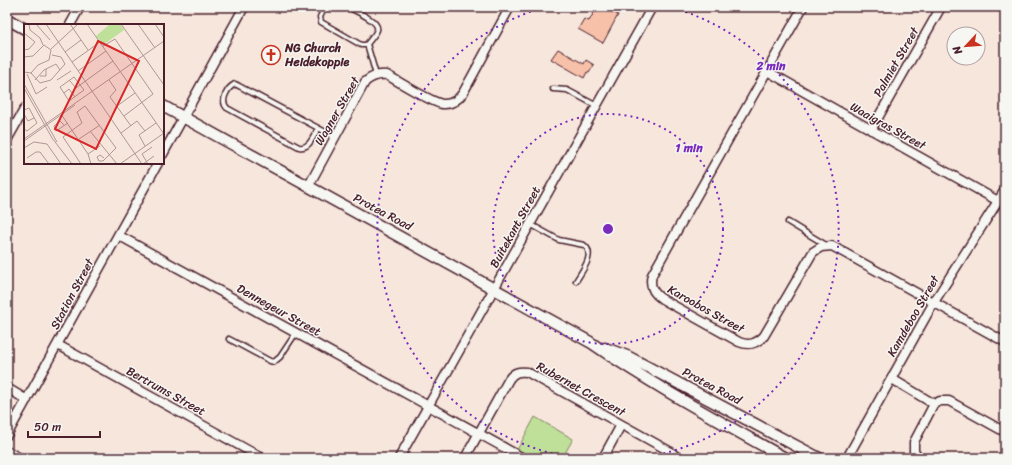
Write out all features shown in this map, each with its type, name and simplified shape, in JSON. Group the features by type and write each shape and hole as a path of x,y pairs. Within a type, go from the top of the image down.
{"street":[{"path":"71,24 80,7"},
{"path":"164,152 244,7"},
{"name":"Wagner Street","path":"308,187 366,82 370,78 376,75 387,75 436,102 448,104 455,102 463,93 510,7"},
{"name":"Buitekant Street","path":"399,458 652,7"},
{"name":"Karoobos Street","path":"803,7 652,275 650,282 657,296 662,299 739,342 754,344 764,336 813,252 816,249 826,246"},
{"name":"Palmiet Street","path":"871,130 941,7"},
{"path":"7,20 24,28"},
{"name":"Waaigras Street","path":"767,71 998,201"},
{"name":"Protea Road","path":"164,107 590,342 622,364 785,458"},
{"path":"7,140 24,110"},
{"name":"Station Street","path":"7,435 157,164"},
{"name":"Kamdeboo Street","path":"847,458 934,302 1005,190"},
{"name":"Dennegeur Street","path":"118,235 523,458"},
{"path":"826,246 836,247 1005,342"},
{"name":"Protea Road","path":"590,342 627,356 819,458"},
{"name":"Bertrums Street","path":"58,345 262,458"},
{"name":"Rubernet Crescent","path":"465,458 509,379 512,375 521,371 527,372 675,454 678,458"},
{"path":"892,379 934,404"},
{"path":"7,388 27,400"},
{"path":"919,458 914,452 914,442 934,404 940,401 949,401 1005,432"},
{"path":"603,458 622,425"},
{"path":"7,451 20,458"}],"lane":[{"path":"325,7 320,17 321,22 361,45 367,44 376,31 377,28 375,23 348,7"},
{"path":"367,44 376,75"},
{"path":"318,129 308,145 303,148 299,147 227,108 224,105 224,100 229,89 235,84 335,137"},
{"path":"553,89 567,90 597,106"},
{"path":"788,222 826,246"},
{"path":"530,224 559,240 584,245 589,250 589,259 576,281"},
{"path":"229,339 274,362 280,357 296,333"}],"green space":[{"path":"535,417 573,439 564,455 570,458 532,458 517,450"}],"building":[{"path":"597,7 604,7 618,15 603,43 578,29 584,19 589,21"},
{"path":"558,49 584,64 586,60 594,65 589,73 587,72 584,78 551,59"}],"place":[{"name":"NG Church Heidekoppie","path":"271,55"}]}
